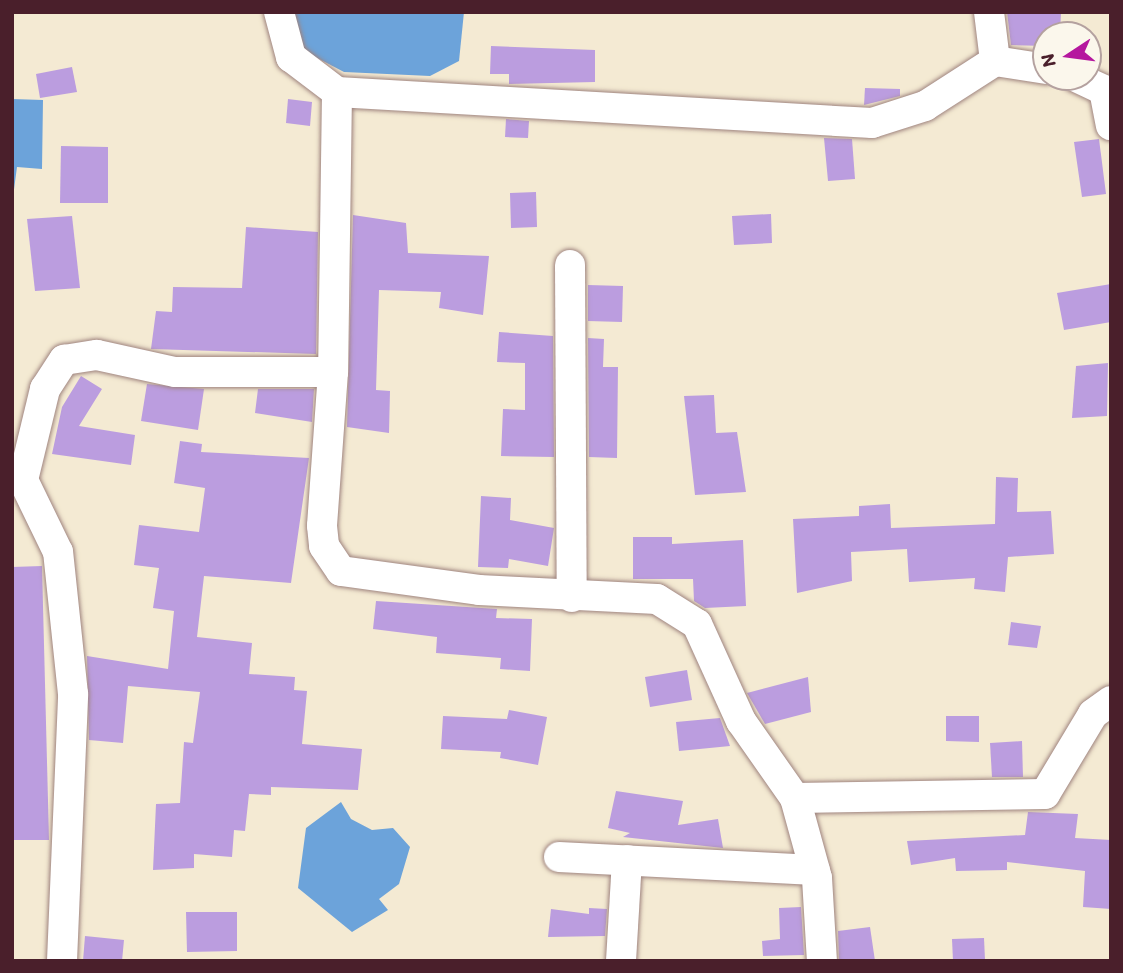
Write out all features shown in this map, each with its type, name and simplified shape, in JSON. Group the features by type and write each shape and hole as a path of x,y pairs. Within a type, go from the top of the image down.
{"street":[{"path":"279,12 291,57 337,92 872,123 925,106 995,61 1032,67"},
{"path":"989,12 995,61"},
{"path":"1102,89 1111,125"},
{"path":"337,92 333,372 322,526 324,546 341,570 572,597 657,599 697,624 741,721 795,798 815,870 822,961"},
{"path":"570,265 572,597"},
{"path":"62,961 73,694 58,552 18,478 45,389 64,360 97,355 175,372 333,372"},
{"path":"795,798 1045,794 1093,714 1111,701"},
{"path":"559,857 815,870"},
{"path":"621,961 627,860"}],"water":[{"path":"288,12 464,12 459,61 430,76 344,72 300,49"},
{"path":"12,99 43,100 42,169 17,167 13,197"},
{"path":"341,802 351,819 372,830 393,828 410,847 399,884 379,899 388,910 352,932 298,888 306,828"}],"building":[{"path":"1007,12 1061,12 1061,21 1032,21 1032,46 1011,45"},
{"path":"491,46 595,50 595,82 509,84 509,74 490,74"},
{"path":"72,67 77,92 40,98 36,74"},
{"path":"865,88 900,89 900,96 864,105"},
{"path":"288,99 312,102 310,126 286,123"},
{"path":"506,119 529,121 528,138 505,137"},
{"path":"824,138 852,139 855,179 828,181"},
{"path":"1099,139 1106,194 1082,197 1074,142"},
{"path":"61,146 108,147 108,203 60,203"},
{"path":"536,192 537,227 511,228 510,193"},
{"path":"771,214 772,243 734,245 732,216"},
{"path":"353,215 406,223 408,253 489,256 483,315 439,308 441,292 379,290 376,390 390,391 389,433 347,427"},
{"path":"72,216 80,288 35,291 27,219"},
{"path":"246,227 318,232 316,354 151,349 156,311 172,312 173,287 242,288"},
{"path":"1111,284 1111,322 1064,330 1057,293"},
{"path":"588,285 623,286 622,322 588,321"},
{"path":"499,332 553,336 554,457 501,456 503,409 525,410 525,363 497,362"},
{"path":"588,338 604,339 603,367 618,367 617,458 589,457"},
{"path":"1108,363 1107,416 1072,418 1076,366"},
{"path":"81,376 102,389 79,426 135,435 131,465 52,454 62,407"},
{"path":"147,384 204,389 198,430 141,421"},
{"path":"258,389 314,389 312,422 255,413"},
{"path":"714,395 716,433 737,432 746,492 695,495 684,396"},
{"path":"180,441 202,444 201,452 309,458 291,583 204,576 197,637 252,643 249,674 295,677 294,690 307,691 302,744 362,749 358,790 271,787 271,795 249,794 245,831 234,830 232,857 194,854 194,868 153,870 156,804 180,803 184,742 193,743 200,692 128,686 123,743 89,740 87,656 168,669 174,611 153,608 159,568 134,565 139,525 199,532 205,488 174,483"},
{"path":"996,477 1018,478 1017,512 1051,511 1054,554 1008,557 1005,592 974,589 975,578 909,582 907,549 851,552 852,581 797,593 793,519 859,516 859,506 890,504 891,528 995,524"},
{"path":"481,496 511,498 510,520 554,528 548,566 509,559 508,568 478,567"},
{"path":"633,537 672,537 672,544 743,540 746,606 705,608 694,601 693,579 633,579"},
{"path":"42,566 49,840 12,840 12,567"},
{"path":"376,601 497,609 496,618 532,619 530,671 500,669 501,658 436,653 437,637 373,629"},
{"path":"1011,622 1041,626 1037,648 1008,645"},
{"path":"687,670 692,700 650,707 645,677"},
{"path":"808,677 811,712 765,724 747,693"},
{"path":"509,710 547,717 538,765 500,758 501,752 441,749 443,716 507,719"},
{"path":"946,716 979,716 979,742 946,741"},
{"path":"720,718 730,746 679,751 676,722"},
{"path":"1022,741 1023,777 992,777 990,743"},
{"path":"616,791 683,801 678,825 718,819 723,848 623,837 630,833 608,828"},
{"path":"1028,812 1078,814 1075,838 1111,840 1111,909 1083,907 1085,871 1007,862 1007,870 956,871 955,858 911,865 907,841 1025,835"},
{"path":"801,907 804,955 763,956 762,941 780,939 779,908"},
{"path":"589,908 607,909 605,936 548,937 551,909 589,914"},
{"path":"186,912 237,912 237,951 187,952"},
{"path":"870,927 875,961 839,961 838,931"},
{"path":"85,936 124,940 122,961 83,961"},
{"path":"984,938 985,960 953,961 952,939"}]}
